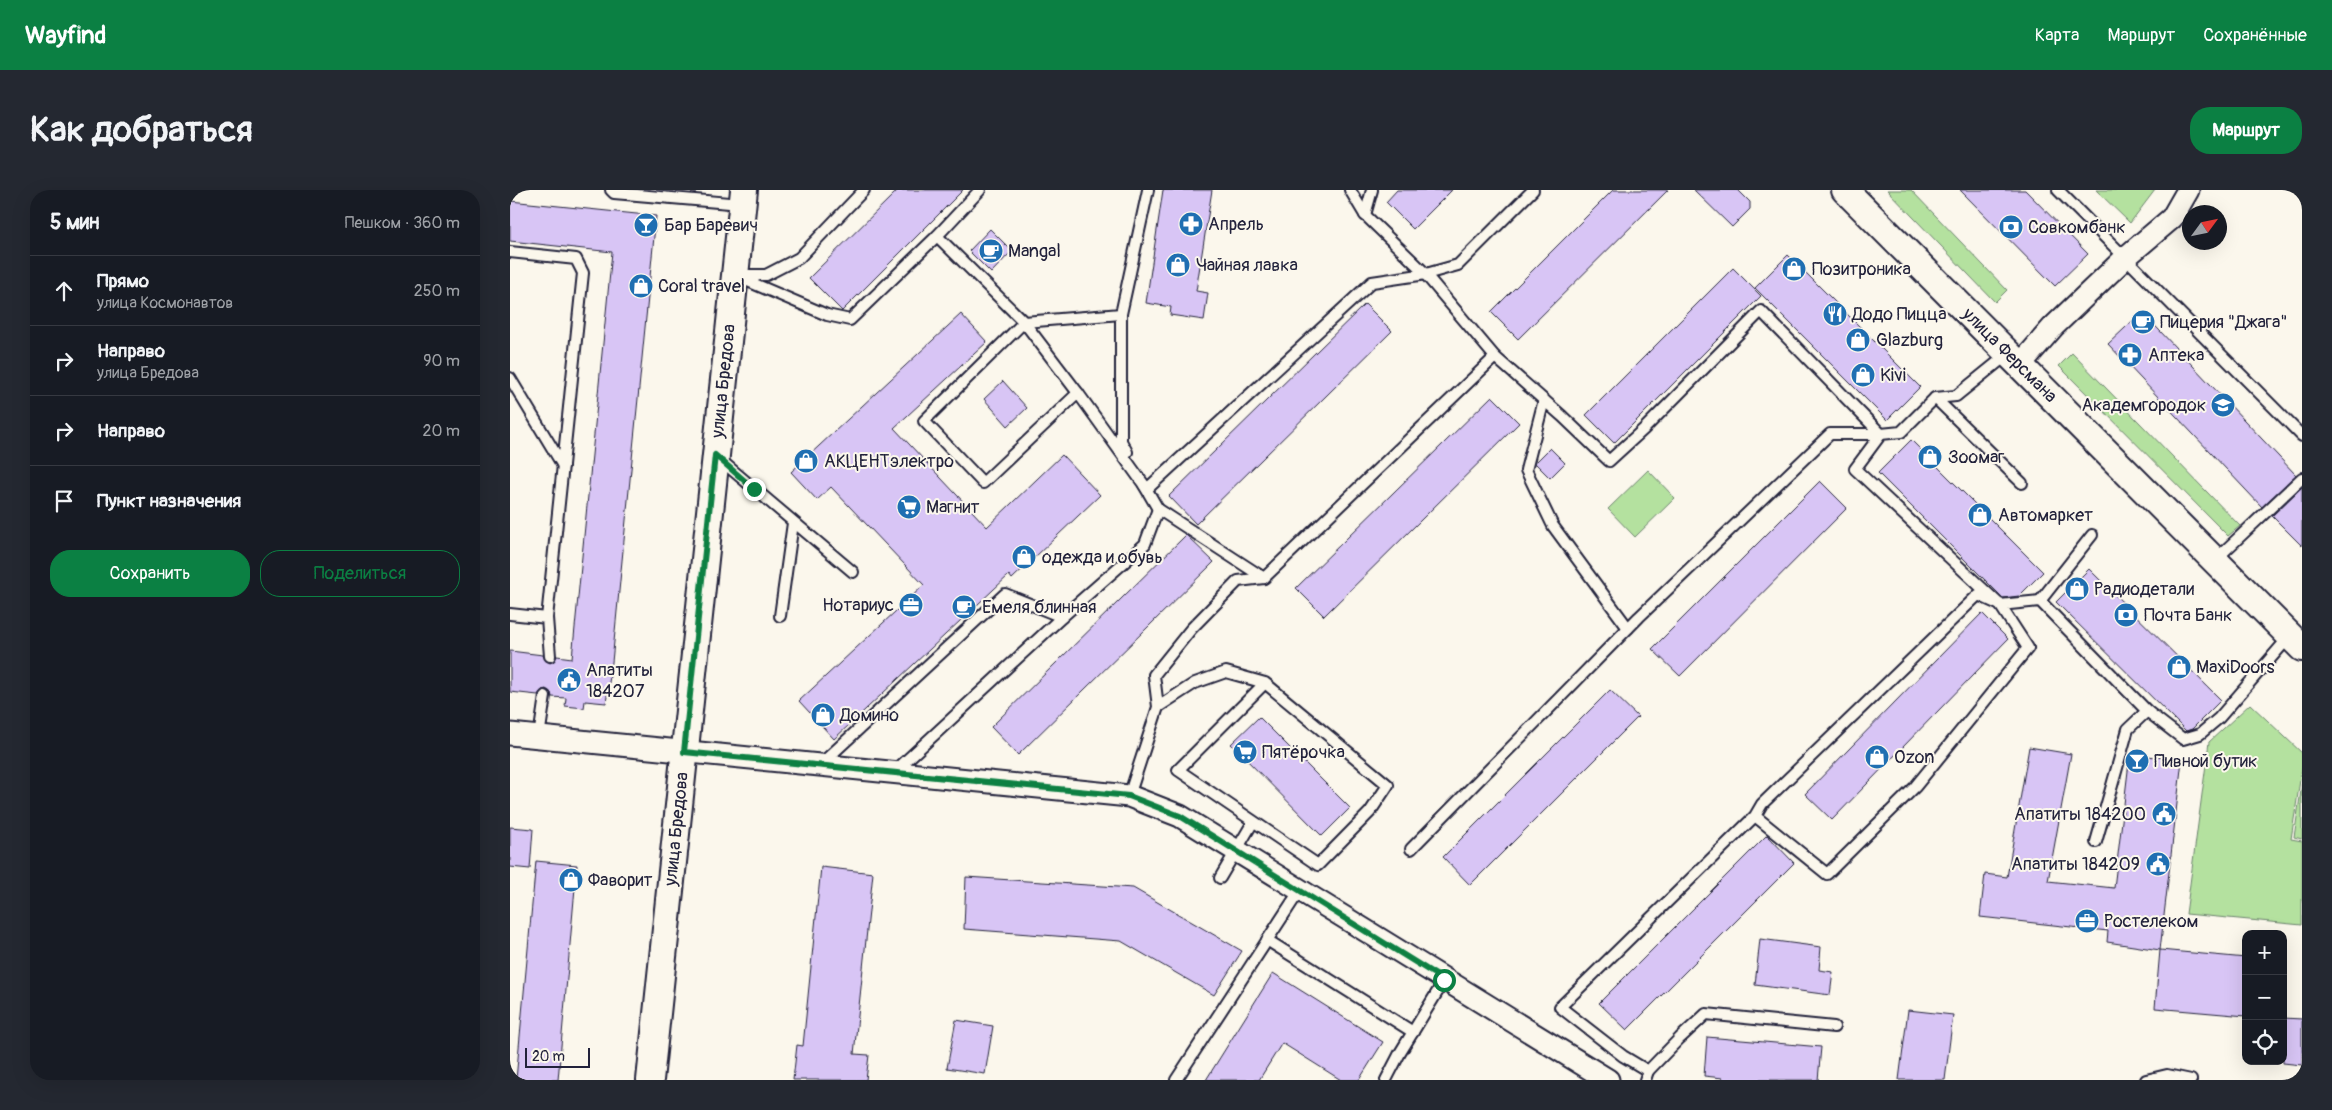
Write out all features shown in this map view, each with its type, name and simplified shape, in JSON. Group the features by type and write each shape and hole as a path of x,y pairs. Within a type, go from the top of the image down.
{"street":[{"name":"улица Ферсмана","path":"1845,190 2296,642"},
{"path":"2015,359 2053,327 2126,257 2172,218 2188,190"},
{"name":"улица Бредова","path":"650,1080 715,455 744,197"},
{"path":"510,734 1129,796 1180,816 1608,1080"}],"lane":[{"path":"611,190 614,193 744,197"},
{"path":"735,276 766,275 799,258 864,190"},
{"path":"735,276 827,315 850,320 937,236 980,190"},
{"path":"1148,190 1121,314 1121,441 1158,509 1264,578"},
{"path":"1350,190 1365,215 1426,274 1495,356 1609,461 1644,429 1761,311 1881,434"},
{"path":"1365,215 1372,190"},
{"path":"1147,489 1372,282 1426,274 1458,265 1533,190"},
{"path":"2058,190 2302,436"},
{"path":"937,236 1024,322 1147,489"},
{"path":"510,252 576,259 583,273 547,618 550,656"},
{"path":"1078,393 983,483 924,421 1024,322 1121,314"},
{"path":"1129,796 1158,707 1154,676 1191,629 1238,581 1264,578 1495,356"},
{"path":"1411,850 1628,628 1830,434 1901,432 1935,398 1956,396 2015,359"},
{"path":"510,378 563,466"},
{"path":"1935,398 2022,483"},
{"path":"1544,400 1526,470 1553,526 1628,628"},
{"path":"1756,816 1827,874 1915,787 2028,648 2000,605 1855,469 1881,434"},
{"path":"715,455 853,572"},
{"path":"2214,561 2302,478"},
{"path":"893,773 1062,617 1145,544 1158,509"},
{"path":"780,616 793,523"},
{"path":"1834,1027 1706,1014 1680,1038 1646,1075 1560,1006 1756,816 1762,804 1978,595 2000,605 2040,601 2092,535"},
{"path":"818,766 1005,594 1062,617"},
{"path":"2040,601 2147,711 2183,739 2200,734 2219,718 2296,642"},
{"path":"510,614 547,618"},
{"path":"1158,707 1195,683 1226,672 1265,683 1388,785 1370,812 1318,865 1178,770 1265,683"},
{"path":"539,737 545,696"},
{"path":"2096,842 2128,729 2147,711"},
{"path":"1220,878 1253,822"},
{"path":"1176,1080 1300,890"},
{"path":"1267,940 1413,1032"},
{"path":"1386,1080 1444,980"},
{"path":"2146,1080 2167,1075 2191,1080"}],"green space":[{"path":"1887,190 1911,190 2007,290 1995,302"},
{"path":"2096,190 2155,190 2130,223"},
{"path":"2072,353 2240,526 2228,536 2059,366"},
{"path":"1648,470 1675,498 1635,537 1608,509"},
{"path":"2250,704 2302,753 2302,767 2291,839 2302,841 2302,925 2186,914 2209,742"},
{"path":"2302,784 2302,839 2294,837"}],"building":[{"path":"898,190 963,190 842,311 809,278"},
{"path":"1163,190 1212,190 1196,291 1208,293 1204,320 1170,315 1171,307 1146,303"},
{"path":"1397,190 1452,190 1413,229 1386,202"},
{"path":"1613,190 1668,190 1518,339 1491,312"},
{"path":"1694,190 1738,190 1750,202 1750,209 1732,227"},
{"path":"1960,190 2025,190 2088,254 2055,286"},
{"path":"510,201 656,216 612,662 606,703 585,701 584,708 565,706 566,698 552,697 551,693 546,689 542,690 538,695 510,692 510,651 543,655 545,660 550,663 557,656 572,658 612,252 510,241"},
{"name":"Mangal","path":"990,229 1012,251 991,273 969,251"},
{"path":"1788,255 1920,387 1887,420 1755,288"},
{"path":"1733,268 1761,296 1614,443 1586,415"},
{"path":"1365,304 1392,331 1196,524 1169,496"},
{"path":"2142,312 2296,475 2262,507 2108,344"},
{"path":"961,314 987,342 894,428 987,527 1062,455 1100,495 1012,579 1009,575 834,739 799,701 924,585 831,487 817,500 791,472"},
{"path":"1003,381 1027,408 1008,426 984,399"},
{"path":"1492,396 1519,423 1324,616 1296,588"},
{"path":"1911,440 2043,572 2019,596 2003,598 1878,473"},
{"path":"1550,448 1565,463 1550,478 1535,463"},
{"path":"1820,481 1847,508 1680,676 1652,649"},
{"path":"2302,487 2302,546 2272,516"},
{"path":"1186,535 1214,562 1018,755 991,727"},
{"path":"2089,569 2221,700 2192,729 2186,731 2056,602"},
{"path":"1982,613 2008,639 1832,820 1805,794"},
{"path":"1610,690 1638,717 1470,885 1443,857"},
{"path":"1259,717 1350,808 1322,836 1231,744"},
{"path":"2029,747 2071,754 2048,881 2114,888 2130,754 2182,760 2160,950 2107,942 2108,931 1980,917 1985,874 2007,877"},
{"path":"510,827 533,829 530,869 510,867"},
{"path":"1767,835 1794,863 1627,1030 1599,1003"},
{"path":"536,861 577,865 558,1080 516,1080"},
{"path":"821,867 873,873 854,1054 869,1055 866,1080 793,1080 797,1045 803,1046"},
{"path":"966,877 1133,888 1242,951 1214,995 1121,941 964,929"},
{"path":"1760,939 1821,947 1819,970 1833,972 1830,995 1755,985"},
{"path":"2160,950 2242,958 2242,1016 2155,1008"},
{"path":"1273,973 1383,1042 1359,1080 1341,1080 1282,1043 1259,1080 1206,1080"},
{"path":"1908,1010 1953,1015 1945,1080 1899,1080"},
{"path":"2287,1018 2302,1019 2302,1065 2287,1063"},
{"path":"956,1020 993,1026 985,1074 947,1068"},
{"path":"1707,1037 1821,1047 1818,1080 1723,1080 1723,1078 1704,1076"}],"place":[{"name":"Апрель","path":"1191,224"},
{"name":"Бар Баревич","path":"646,225"},
{"name":"Совкомбанк","path":"2011,227"},
{"name":"Mangal","path":"991,251"},
{"name":"Чайная лавка","path":"1178,265"},
{"name":"Позитроника","path":"1794,269"},
{"name":"Coral travel","path":"641,286"},
{"name":"Додо Пицца","path":"1835,314"},
{"name":"Пицерия \"Джага\"","path":"2143,322"},
{"name":"Glazburg","path":"1858,340"},
{"name":"Аптека","path":"2130,355"},
{"name":"Kivi","path":"1863,375"},
{"name":"Академгородок","path":"2223,405"},
{"name":"Зоомаг","path":"1930,457"},
{"name":"АКЦЕНТэлектро","path":"806,461"},
{"name":"Магнит","path":"909,507"},
{"name":"Автомаркет","path":"1980,515"},
{"name":"одежда и обувь","path":"1024,557"},
{"name":"Радиодетали","path":"2077,589"},
{"name":"Нотариус","path":"911,605"},
{"name":"Емеля блинная","path":"964,607"},
{"name":"Почта Банк","path":"2126,615"},
{"name":"MaxiDoors","path":"2179,667"},
{"name":"Апатиты 184207","path":"569,680"},
{"name":"Домино","path":"823,715"},
{"name":"Пятёрочка","path":"1245,752"},
{"name":"Ozon","path":"1877,757"},
{"name":"Пивной бутик","path":"2137,761"},
{"name":"Апатиты 184200","path":"2164,814"},
{"name":"Апатиты 184209","path":"2158,864"},
{"name":"Фаворит","path":"571,880"},
{"name":"Ростелеком","path":"2087,921"}],"route":[{"path":"754,489 715,455 684,752 1129,796 1180,816 1444,980"}]}
